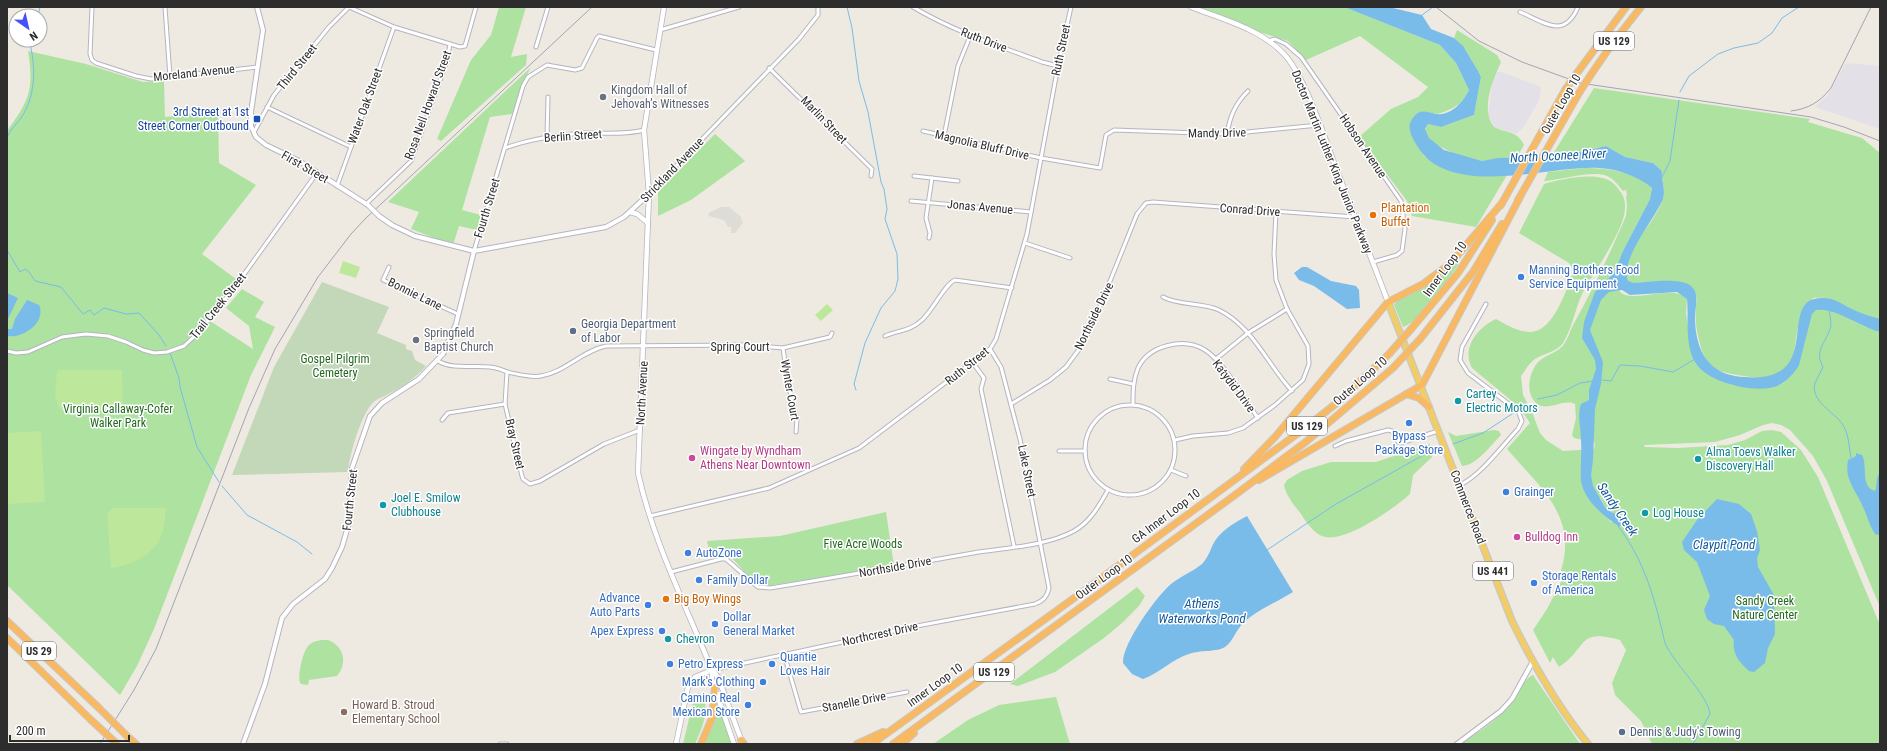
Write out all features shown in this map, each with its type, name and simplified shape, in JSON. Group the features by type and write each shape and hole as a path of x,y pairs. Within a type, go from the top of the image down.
{"highway":[{"name":"Inner Loop 10","path":"1219,491 1338,402 1389,354 1412,328 1458,273 1502,202 1565,90 1626,7"},
{"name":"Outer Loop 10","path":"893,744 1236,495 1307,441 1394,368 1421,338 1473,272 1520,197 1579,93 1615,40 1641,7"},
{"path":"1236,495 1422,385 1520,197"},
{"path":"1219,491 1270,442 1388,302 1423,284 1450,264 1502,202"},
{"name":"Commerce Road","path":"1388,302 1422,385 1438,431 1512,621 1532,663 1559,707 1588,744"},
{"path":"1406,394 1419,398 1429,407"},
{"name":"GA Inner Loop 10","path":"1088,588 1219,491"},
{"name":"Inner Loop 10","path":"872,744 1088,588"},
{"name":"US 29","path":"7,621 136,744"},
{"name":"US 29","path":"7,638 117,744"},
{"path":"701,744 712,718 715,687"},
{"path":"857,744 875,737 917,712"},
{"path":"902,744 928,720"}],"main road":[{"name":"North Avenue","path":"664,7 644,130 649,194 638,473 642,493 671,572 712,670 718,677 743,743"},
{"name":"Doctor Martin Luther King Junior Parkway","path":"1191,7 1238,26 1268,41 1283,52 1294,67 1320,125 1388,302"},
{"path":"630,212 638,214 648,223"},
{"name":"North Avenue","path":"712,670 712,680 734,744"},
{"path":"676,744 688,687 695,677 712,670"}],"street":[{"name":"Moreland Avenue","path":"92,7 90,54 96,63 136,76 151,79 258,67"},
{"path":"165,7 170,77"},
{"path":"253,133 250,121 263,30 257,7"},
{"path":"349,7 394,27 450,44"},
{"name":"Third Street","path":"253,133 274,95 329,27 349,7"},
{"name":"Rosa Nell Howard Street","path":"367,205 411,161 447,61 450,44 460,47 465,46 476,7"},
{"path":"536,47 548,7"},
{"path":"660,31 739,7"},
{"name":"Strickland Avenue","path":"474,251 599,229 618,222 649,194 813,23 818,15 818,7"},
{"name":"Ruth Drive","path":"913,7 930,18 1042,62 1058,66"},
{"name":"Ruth Street","path":"650,516 769,488 859,448 990,349 996,339 1025,243 1058,66 1071,7"},
{"path":"1520,12 1547,24 1562,25 1573,18 1578,7"},
{"name":"Water Oak Street","path":"337,186 394,27"},
{"path":"944,136 958,66 971,34"},
{"name":"Fourth Street","path":"243,744 263,689 282,618 293,604 325,579 342,547 350,523 352,468 370,416 382,403 414,383 438,361 446,347 458,314 474,251 525,82 535,71 547,65 575,70 582,68 596,38 599,36 656,50"},
{"name":"Hobson Avenue","path":"1268,41 1275,38 1286,44 1301,57 1401,201 1405,229 1402,251 1395,256 1373,262"},
{"name":"Marlin Street","path":"770,68 868,163 872,169 871,176"},
{"path":"1227,134 1230,118 1237,104 1248,91"},
{"path":"547,137 548,97"},
{"path":"267,107 351,147"},
{"name":"Mandy Drive","path":"1114,130 1227,134 1320,125"},
{"name":"Berlin Street","path":"505,148 522,142 547,137 644,130"},
{"name":"Magnolia Bluff Drive","path":"923,131 1041,158 1100,168 1106,135 1114,130"},
{"name":"First Street","path":"253,133 261,143 299,161 367,205 392,225 415,236 448,246 474,251"},
{"name":"Trail Creek Street","path":"7,351 16,353 28,352 62,337 86,334 108,336 154,353 167,352 184,346 200,331 237,284 317,173"},
{"name":"Jonas Avenue","path":"914,176 958,181"},
{"path":"929,238 930,233 926,218 932,178"},
{"name":"Jonas Avenue","path":"911,201 1031,212"},
{"name":"Conrad Drive","path":"1146,203 1153,202 1355,217"},
{"name":"Northside Drive","path":"1011,404 1050,380 1066,366 1083,344 1096,316 1137,214 1146,203"},
{"path":"1174,440 1193,436 1228,433 1243,428 1292,391 1303,380 1308,364 1308,346 1303,334 1287,309 1276,273 1274,254 1276,212"},
{"path":"1025,243 1070,258"},
{"name":"Bonnie Lane","path":"389,267 383,280 458,314"},
{"path":"885,336 910,329 920,321 937,303 949,282 955,280 1012,288"},
{"path":"1163,297 1171,301 1200,304 1219,310 1234,320 1248,333 1280,378 1292,391"},
{"path":"1460,485 1468,481 1479,470 1518,429 1522,421 1518,410 1468,373 1460,360 1462,347 1486,304"},
{"path":"1216,360 1248,333 1287,309"},
{"name":"Spring Court","path":"507,372 540,376 553,373 590,351 602,347 617,345 746,346 783,348 830,337 832,333"},
{"name":"Katydid Drive","path":"1133,404 1133,384 1139,367 1148,356 1164,346 1178,344 1193,345 1205,350 1216,360 1258,418"},
{"name":"Wynter Court","path":"783,348 788,384 797,419 796,432"},
{"name":"Lake Street","path":"990,349 1001,368 1020,439 1049,588 1046,597"},
{"path":"438,361 453,365 485,365 499,368 507,372"},
{"path":"973,363 984,378 981,388 1014,546"},
{"name":"Bray Street","path":"507,372 505,404 522,476 523,479 530,484 540,481 604,444 640,430"},
{"path":"1110,379 1133,384"},
{"path":"442,420 448,413 505,404"},
{"path":"1133,404 1150,409 1161,416 1170,427 1174,440 1175,459 1171,470 1162,482 1150,490 1136,495 1122,494 1108,490 1097,481 1090,470 1085,451 1086,439 1091,427 1098,417 1114,408 1133,404"},
{"path":"1335,446 1346,441 1388,430 1392,431 1398,442 1401,443 1438,431"},
{"path":"1059,451 1085,451"},
{"path":"1171,470 1186,476"},
{"name":"Northside Drive","path":"671,572 726,559 758,588 770,588 1039,542 1058,537 1081,526 1097,510 1108,490"},
{"name":"Northcrest Drive","path":"712,670 922,625 1035,604 1042,602 1046,597"},
{"name":"Stanelle Drive","path":"784,654 801,712 907,692"},
{"path":"1457,744 1501,711 1512,699 1532,663"},
{"path":"500,744 507,744"}],"shaded area":[{"path":"1846,63 1880,66 1880,129 1815,107 1828,95"},
{"path":"1497,72 1502,72 1541,87 1539,101 1523,128 1516,134 1494,127 1488,114 1492,83"},
{"path":"721,207 729,207 741,217 742,222 744,221 735,233 731,233 731,227 728,227 724,220 709,216 708,214 710,212"}],"green space":[{"path":"499,7 526,7 511,57 527,54 526,65 441,141 437,139 471,60 491,35"},
{"path":"1198,7 1344,7 1440,45 1456,63 1469,90 1464,99 1456,106 1438,114 1435,113 1410,131 1424,156 1461,173 1479,176 1507,175 1476,227 1412,216 1407,201 1359,137 1391,109 1418,97 1428,87 1360,36 1306,60 1288,41 1259,32"},
{"path":"1457,30 1497,55 1501,62 1489,94 1488,112 1494,127 1511,133 1521,140 1524,145 1517,157 1482,161 1455,154 1435,144 1429,138 1425,130 1428,124 1441,127 1474,115 1481,77 1466,51 1454,38"},
{"name":"Virginia Callaway-Cofer Walker Park","path":"28,51 86,64 143,82 164,81 165,117 218,111 219,163 256,185 202,254 236,279 193,335 197,339 210,321 253,349 249,326 226,308 242,289 264,302 255,317 275,327 251,375 154,629 137,666 120,695 7,585 7,131 21,111 28,94 30,85 30,64"},
{"path":"530,68 512,114 490,117 462,210 481,215 477,230 459,226 453,245 411,229 419,212 388,202"},
{"path":"1594,88 1810,119 1808,122 1862,138 1880,153 1880,322 1858,316 1832,299 1813,298 1799,324 1792,357 1783,370 1775,375 1766,377 1751,377 1724,372 1711,365 1702,351 1698,335 1696,319 1697,298 1675,282 1634,283 1619,280 1637,241 1661,205 1664,192 1662,171 1653,163 1625,157 1606,146 1551,157"},
{"path":"715,134 745,161 691,200 658,216 658,192"},
{"name":"Sandy Creek Nature Center","path":"1585,168 1612,170 1637,178 1652,188 1650,199 1623,251 1610,283 1625,295 1641,296 1674,293 1687,299 1686,314 1693,357 1696,364 1730,384 1754,388 1766,388 1783,383 1793,373 1807,319 1815,303 1823,300 1850,319 1880,332 1880,607 1827,481 1813,456 1790,430 1781,425 1772,423 1763,425 1740,435 1715,442 1644,445 1645,447 1678,448 1728,445 1745,440 1762,431 1772,430 1781,432 1801,450 1818,477 1880,625 1880,744 1652,744 1641,721 1615,695 1612,683 1626,650 1620,640 1596,636 1589,638 1568,660 1559,667 1553,657 1550,663 1533,630 1547,609 1566,572 1561,571 1565,551 1564,534 1560,518 1543,490 1507,449 1530,423 1519,407 1472,368 1469,360 1470,346 1473,339 1483,327 1496,319 1522,331 1531,332 1539,330 1553,317 1563,297 1574,270 1569,263 1519,233 1544,184 1582,177 1602,178 1610,181 1621,193 1625,202 1621,225 1609,249 1583,292 1569,331 1563,343 1558,348 1538,357 1529,365 1521,376 1523,395 1532,412 1540,433 1546,440 1563,451 1594,449 1595,443 1574,438 1572,435 1576,418 1575,404 1565,403 1544,407 1535,402 1532,398 1529,386 1532,372 1537,363 1561,348 1567,340 1626,216 1627,195 1626,190 1623,191 1614,180 1601,174 1544,181 1548,172","holes":["1600,497 1605,507 1622,520 1611,522 1595,505"]},
{"path":"343,261 360,267 356,278 339,273"},
{"path":"1457,261 1460,262 1426,309 1418,317 1403,327 1394,305 1396,302 1433,280"},
{"name":"Gospel Pilgrim Cemetery","path":"322,282 389,307 377,333 406,345 406,349 412,351 415,360 426,366 404,385 372,403 362,421 354,443 348,472 232,475 274,367"},
{"path":"827,304 833,310 821,321 815,315"},
{"path":"59,370 122,370 123,407 121,409 67,411 60,409 55,396 57,373"},
{"path":"1494,430 1499,431 1501,435 1473,463 1462,466 1448,432 1456,436"},
{"path":"41,431 45,502 7,504 7,433"},
{"path":"1430,444 1432,457 1413,475 1410,494 1370,523 1345,534 1334,537 1325,537 1318,534 1305,521 1285,489 1284,485 1287,480 1302,471 1331,462 1376,462"},
{"path":"112,508 166,508 163,530 160,538 150,552 136,561 111,568 107,514"},
{"name":"Five Acre Woods","path":"886,512 894,566 766,586 757,585 731,557 710,554 707,541 780,536"},
{"path":"1137,587 1145,596 1139,606 1104,638 1055,672 1018,686 1010,684"},
{"path":"328,640 338,646 343,655 342,666 337,676 309,680 308,685 301,684 299,676 307,648 311,643 316,641"},
{"path":"1533,675 1580,744 1461,744 1497,718 1511,703 1525,681"},
{"path":"698,693 703,694 705,701 703,725 695,744 683,744 694,698"},
{"path":"1056,697 1070,744 933,744 968,720 999,705"},
{"path":"717,703 732,744 704,744 713,724"}],"water":[{"path":"1344,7 1389,7 1422,15 1431,29 1454,38 1463,46 1481,77 1474,115 1441,127 1428,124 1425,129 1429,138 1444,150 1482,161 1498,158 1557,157 1606,146 1625,157 1653,163 1662,171 1664,192 1663,199 1633,251 1627,272 1628,281 1634,283 1676,281 1683,282 1692,287 1696,295 1695,327 1697,337 1704,355 1709,363 1716,369 1735,376 1765,377 1783,369 1792,357 1802,311 1809,301 1824,298 1832,299 1857,311 1880,319 1880,332 1831,311 1816,310 1812,314 1799,365 1793,374 1777,386 1757,389 1746,388 1722,382 1703,371 1697,365 1690,350 1687,299 1677,292 1630,295 1622,290 1609,292 1601,300 1590,330 1603,362 1601,384 1595,409 1591,475 1593,486 1605,507 1618,515 1622,520 1620,527 1601,513 1590,501 1581,481 1580,408 1581,404 1589,400 1589,390 1596,369 1595,360 1582,338 1584,322 1595,292 1614,273 1623,251 1650,199 1652,188 1634,177 1620,172 1599,168 1578,168 1500,176 1474,176 1450,171 1431,161 1414,141 1410,133 1410,124 1414,117 1420,112 1437,114 1447,113 1464,99 1469,90 1456,63 1440,45"},
{"path":"1302,267 1307,267 1331,281 1356,286 1359,290 1360,308 1347,309 1314,286 1299,280 1294,273"},
{"path":"7,293 18,298 7,321"},
{"path":"27,300 39,305 41,311 37,323 32,328 20,335 7,336 7,329 12,329 15,319"},
{"path":"1856,453 1862,455 1864,460 1866,481 1870,489 1875,491 1880,473 1880,534 1876,535 1872,528 1849,479 1847,467 1848,460 1856,456"},
{"name":"Claypit Pond","path":"1717,499 1739,504 1751,514 1757,531 1760,550 1757,558 1758,567 1774,595 1775,634 1768,648 1765,663 1754,672 1749,671 1735,654 1734,640 1724,626 1714,624 1707,619 1704,610 1710,596 1697,562 1684,550 1682,542 1697,520"},
{"name":"Athens Waterworks Pond","path":"1247,516 1293,592 1249,618 1243,623 1230,643 1222,649 1183,656 1143,679 1132,674 1123,663 1124,655 1128,644 1141,621 1157,599 1171,584 1202,564 1217,538 1224,531"}],"waterway":[{"path":"847,7 852,28 859,81 868,112 881,182 884,189 887,209 885,219 897,254 898,279 895,291 881,308 865,343 854,384 856,390"},
{"path":"1422,15 1433,7"},
{"path":"1680,92 1689,76 1718,54 1734,48 1758,43 1772,33 1782,18 1799,7"},
{"path":"7,138 23,115 30,98 34,79 31,48"},
{"path":"1661,179 1670,161 1679,100"},
{"path":"7,250 20,272 25,269 35,281 61,287 83,314 90,310 94,315 104,308 126,314 139,313 159,335 166,346"},
{"path":"1829,310 1831,327 1821,348 1820,356 1823,367 1815,383 1814,390 1816,396 1824,406 1843,425 1848,437 1851,458"},
{"path":"170,353 179,378 180,387 197,447 219,482"},
{"path":"1602,380 1611,381 1620,365 1640,366 1673,372 1695,359"},
{"path":"1538,399 1557,395 1580,383 1593,381"},
{"path":"1453,444 1483,433 1515,412"},
{"path":"1267,550 1336,504 1436,448"},
{"path":"222,486 247,515 297,542 312,554"},
{"name":"Sandy Creek","path":"1618,526 1642,567 1653,596 1665,643 1669,651 1708,706 1710,714 1693,744"}],"railway":[{"path":"100,744 134,690 156,649 249,408 275,349 318,277 351,234 366,218 592,7"},
{"path":"1436,7 1479,41 1522,62 1580,83 1811,117 1844,127 1880,141"},
{"path":"1791,111 1808,107 1818,101 1831,88 1871,7"}],"place":[{"name":"Kingdom Hall of Jehovah’s Witnesses","path":"603,97"},
{"name":"3rd Street at 1st Street Corner Outbound","path":"257,119"},
{"name":"Plantation Buffet","path":"1373,215"},
{"name":"Manning Brothers Food Service Equipment","path":"1521,277"},
{"name":"Georgia Department of Labor","path":"573,331"},
{"name":"Springfield Baptist Church","path":"416,340"},
{"name":"Cartey Electric Motors","path":"1458,401"},
{"name":"Bypass Package Store","path":"1409,423"},
{"name":"Wingate by Wyndham Athens Near Downtown","path":"692,458"},
{"name":"Alma Toevs Walker Discovery Hall","path":"1698,459"},
{"name":"Grainger","path":"1506,492"},
{"name":"Joel E. Smilow Clubhouse","path":"383,505"},
{"name":"Log House","path":"1645,513"},
{"name":"Bulldog Inn","path":"1517,537"},
{"name":"AutoZone","path":"688,553"},
{"name":"Family Dollar","path":"699,580"},
{"name":"Storage Rentals of America","path":"1534,583"},
{"name":"Big Boy Wings","path":"666,599"},
{"name":"Advance Auto Parts","path":"648,605"},
{"name":"Dollar General Market","path":"715,624"},
{"name":"Apex Express","path":"662,631"},
{"name":"Chevron","path":"668,639"},
{"name":"Petro Express","path":"670,664"},
{"name":"Quantie Loves Hair","path":"772,664"},
{"name":"Mark's Clothing","path":"763,682"},
{"name":"Camino Real Mexican Store","path":"748,705"},
{"name":"Howard B. Stroud Elementary School","path":"344,712"},
{"name":"Dennis & Judy's Towing","path":"1622,732"}],"water label":[{"name":"North Oconee River","path":"1558,155"}]}
